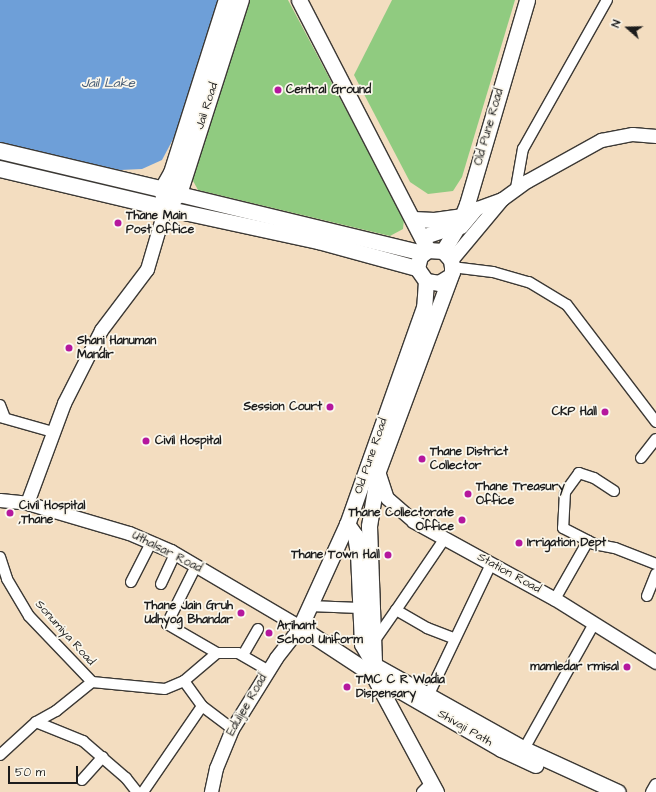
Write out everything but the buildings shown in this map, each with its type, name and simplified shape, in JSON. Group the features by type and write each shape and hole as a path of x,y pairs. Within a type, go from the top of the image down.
{"main road":[{"path":"165,208 163,189 172,173 227,0"},
{"name":"Jail Road","path":"165,208 179,194 241,0"},
{"path":"0,169 165,208 318,241 417,268 426,281 439,283 439,256 413,220 299,0"},
{"name":"Old Pune Road","path":"374,670 369,526 378,471 439,256 467,213 527,0"},
{"path":"0,151 439,256"},
{"path":"413,220 434,220 467,213"},
{"path":"417,268 439,256 467,213"},
{"name":"Old Pune Road","path":"300,627 347,524 424,307 426,281"},
{"path":"347,524 355,535 358,553 362,644 365,654 374,670 429,789"},
{"name":"Shivaji Path","path":"300,627 374,670 501,749 596,792"},
{"path":"374,670 429,694 524,749 618,792"}],"street":[{"path":"516,188 523,149 607,0"},
{"path":"439,256 516,188 601,140 632,134 656,136"},
{"path":"439,256 467,213 502,199"},
{"path":"27,503 64,403 101,330 147,269 165,208"},
{"path":"439,256 529,282 567,305 656,422"},
{"path":"0,405 2,418 53,432"},
{"path":"641,458 656,439"},
{"name":"Station Road","path":"378,471 387,498 413,521 555,598 656,662"},
{"path":"614,491 594,478 579,473 565,492 563,528 588,541 615,548 656,564"},
{"name":"Uthalsar Road","path":"0,500 27,503 129,533 175,554 300,627"},
{"path":"373,643 445,538"},
{"path":"555,598 588,541"},
{"path":"131,582 151,543"},
{"path":"161,584 175,554"},
{"name":"Sonumiya Road","path":"0,557 7,579 29,616 92,682"},
{"path":"429,694 491,564"},
{"path":"196,566 167,624 217,653 243,655 268,670"},
{"path":"647,596 656,574"},
{"path":"309,606 360,608"},
{"path":"396,610 427,628 455,639"},
{"path":"524,749 594,624"},
{"name":"Eduljee Road","path":"211,792 216,768 232,729 268,670 300,627"},
{"path":"243,655 258,630"},
{"path":"0,755 36,722 56,711 92,682 165,689 184,682 217,653"},
{"path":"184,682 202,706 232,729"},
{"path":"143,792 202,706"},
{"path":"36,722 83,741 103,756 137,792"},
{"path":"82,780 103,756"},
{"path":"652,792 656,785"}],"green space":[{"name":"Central Ground","path":"249,0 288,0 404,219 403,229 390,236 198,190 192,179"},
{"path":"392,0 515,0 462,177 453,191 428,194 410,182 354,75"}],"water":[{"name":"Jail Lake","path":"0,0 222,0 180,126 162,160 142,169 120,170 0,144"}],"place":[{"name":"Central Ground","path":"278,90"},
{"name":"Thane Main Post Office","path":"118,223"},
{"name":"Shani Hanuman Mandir","path":"69,348"},
{"name":"Session Court","path":"330,407"},
{"name":"CKP Hall","path":"605,412"},
{"name":"Civil Hospital","path":"146,441"},
{"name":"Thane District Collector","path":"422,459"},
{"name":"Thane Treasury Office","path":"468,494"},
{"name":"Civil Hospital ,Thane","path":"10,513"},
{"name":"Thane Collectorate Office","path":"462,520"},
{"name":"Irrigation Dept","path":"519,543"},
{"name":"Thane Town Hall","path":"388,555"},
{"name":"Thane Jain Gruh Udhyog Bhandar","path":"241,613"},
{"name":"Arihant School Uniform","path":"269,633"},
{"name":"mamledar rmisal","path":"627,667"},
{"name":"TMC C R Wadia Dispensary","path":"347,687"}]}
